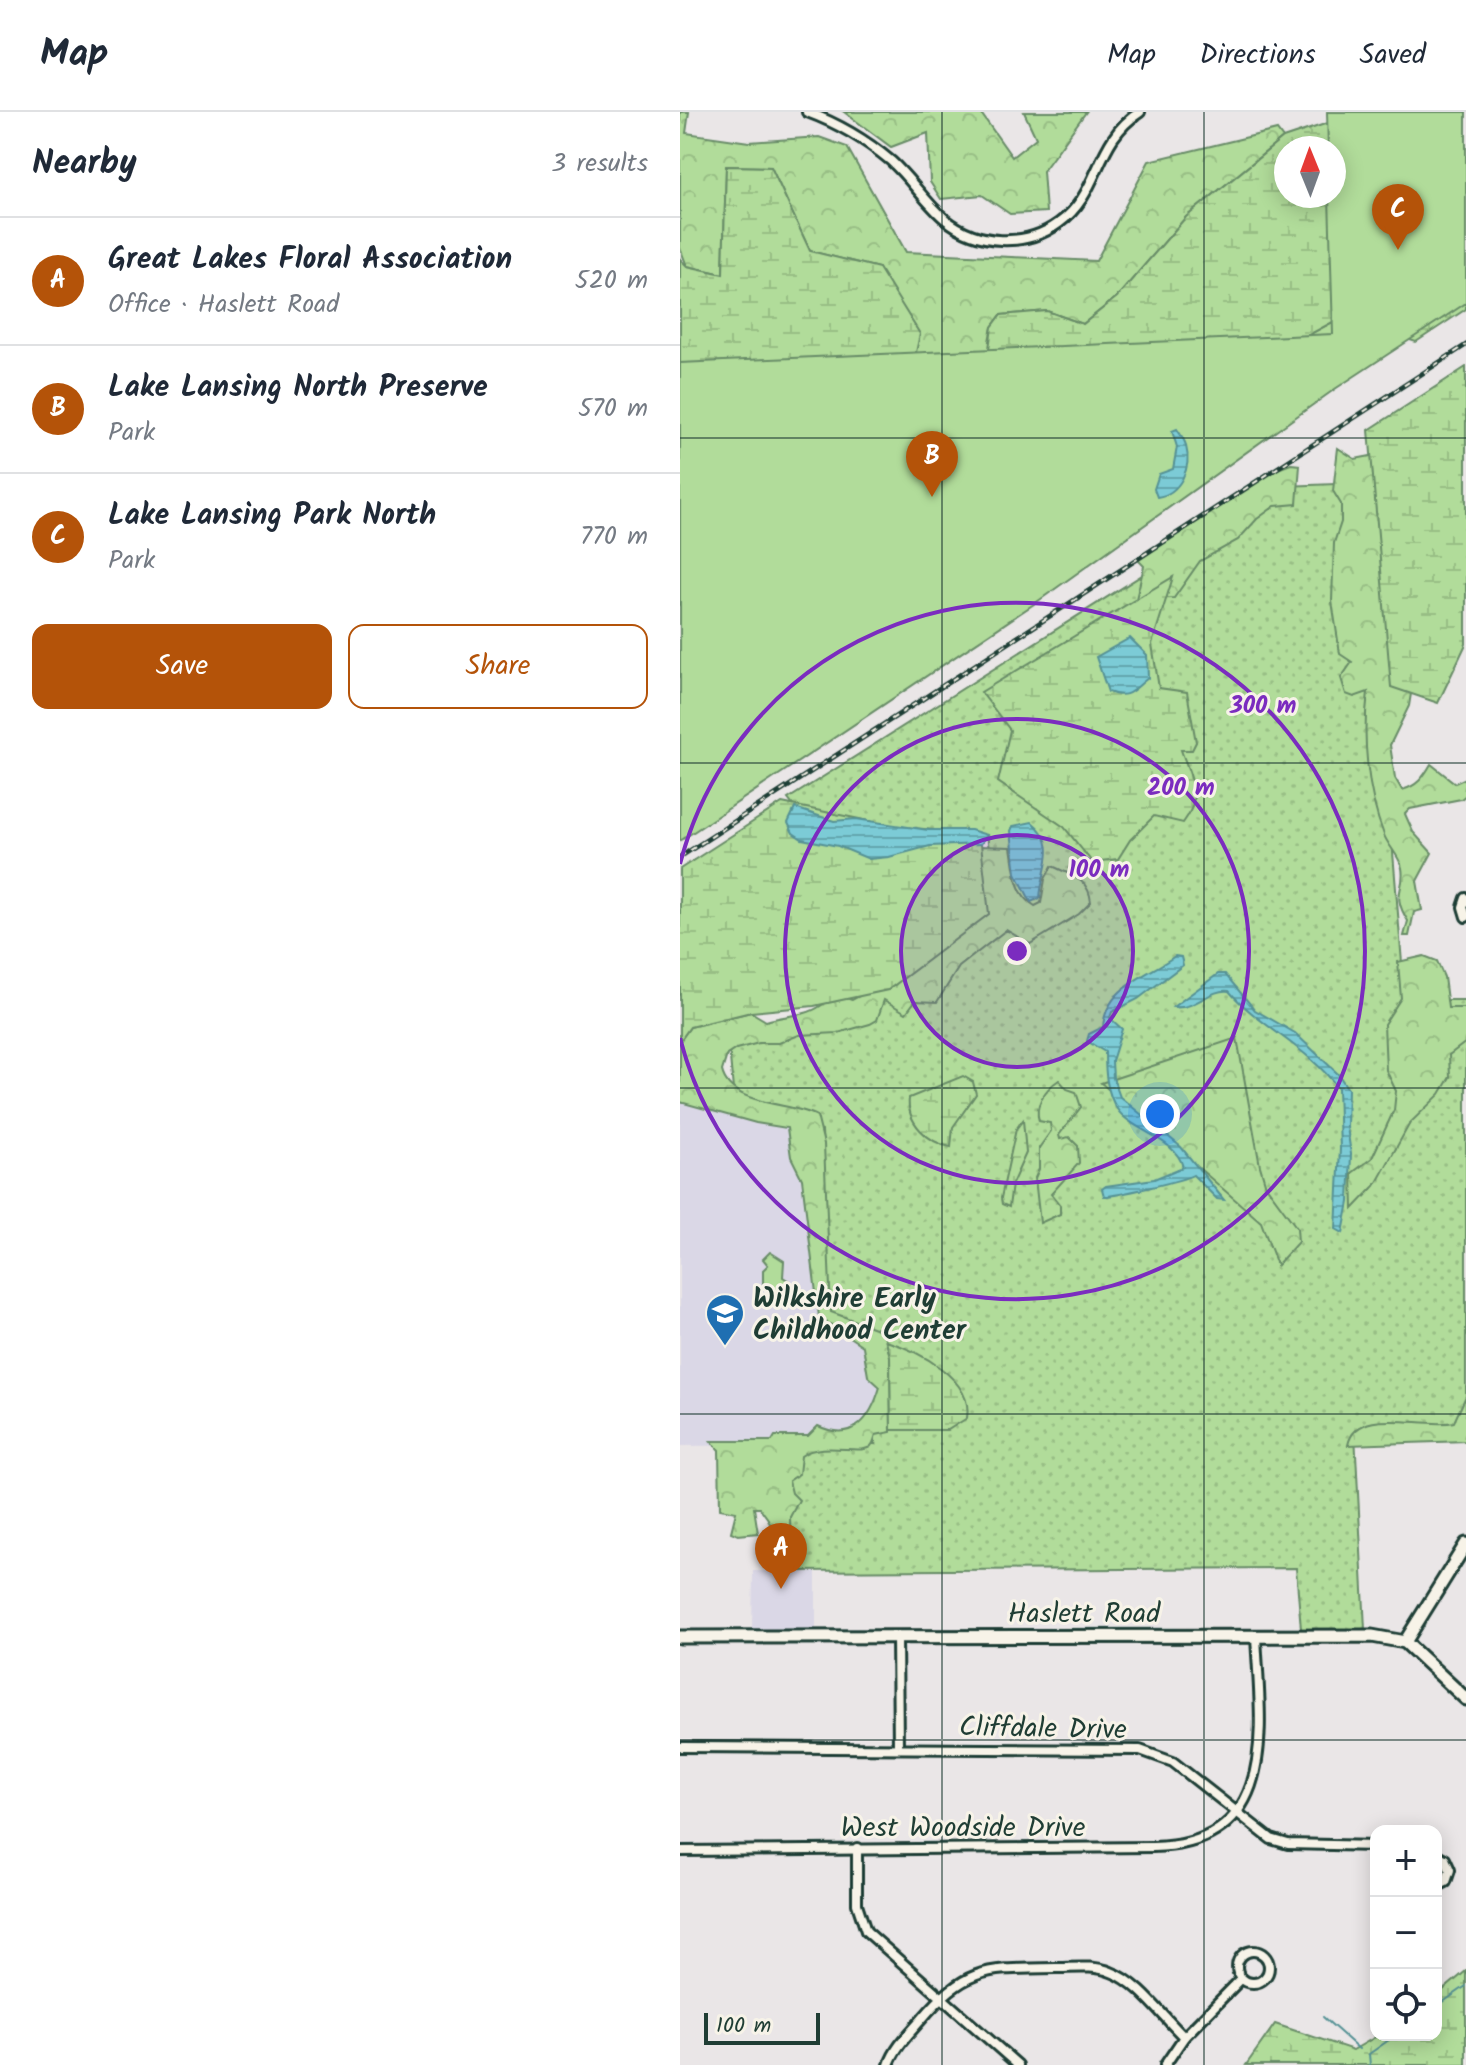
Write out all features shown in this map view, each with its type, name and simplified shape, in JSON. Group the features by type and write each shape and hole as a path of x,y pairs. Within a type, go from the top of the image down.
{"street":[{"path":"807,112 839,126 878,151 955,226 984,238 1004,240 1034,236 1070,215 1088,190 1108,142 1140,112"},
{"path":"1466,898 1463,907 1466,917"},
{"path":"1466,1544 1405,1642 1466,1699"},
{"path":"897,1636 898,1748"},
{"path":"1236,1812 1256,1777 1260,1755 1256,1636"},
{"name":"Haslett Road","path":"680,1637 1372,1636 1405,1642"},
{"name":"Cliffdale Drive","path":"680,1747 1140,1750 1173,1762 1255,1830 1288,1844 1370,1846"},
{"name":"West Woodside Drive","path":"680,1851 1165,1847 1200,1839 1236,1812"},
{"path":"857,1848 857,1904 862,1924 873,1941 1018,2065"},
{"path":"1442,1857 1450,1870 1446,1882 1442,1884"},
{"path":"1254,1951 1265,1957 1269,1969 1263,1980 1251,1983 1241,1979 1236,1965 1242,1954 1254,1951"},
{"path":"889,2065 896,2049 940,1997 961,1980 990,1970 1099,1969 1122,1978 1184,2037"},
{"path":"1165,2065 1184,2037 1241,1979"}],"shaded area":[{"path":"734,1100 822,1131 831,1325 884,1335 887,1427 875,1444 680,1446 680,1102"},
{"path":"816,1570 816,1629 752,1629 753,1571"}],"green space":[{"path":"680,112 689,112 686,133 749,142 819,137 847,147 906,252 1096,261 1149,161 1277,130 1282,136 1274,136 1274,145 1186,217 1117,297 1083,324 1047,311 1001,315 992,327 989,341 1256,363 1340,318 1380,331 935,476 879,268 810,251 771,167 726,166 723,274 687,266 680,248"},
{"path":"844,112 980,112 1012,157 1036,138 1024,112 1086,112 1043,171 1046,212 1010,214 982,195 941,199 930,182 928,133 891,147"},
{"path":"1327,112 1466,112 1466,303 1335,389 1034,604 680,841 680,363 1333,334 1329,208 1346,208 1346,136 1328,136"},
{"path":"1361,112 1466,112 1466,309 1416,342 1340,318 1256,363 987,363 992,327 1001,315 1047,311 1083,324 1117,297 1186,217 1274,145 1274,208 1346,208 1346,136 1289,136"},
{"path":"726,166 771,167 810,251 879,268 920,334 903,412 680,544 680,259 687,266 723,274"},
{"path":"1466,367 1466,644 1438,703 1391,687 1369,430"},
{"path":"1338,448 1355,459 1376,455 1417,657 1409,706 1390,745 1395,778 1402,790 1419,781 1431,764 1455,783 1466,778 1466,795 1461,799 1410,809 1405,814 1413,832 1432,853 1417,881 1422,910 1414,912 1409,936 1404,936 1408,921 1399,898 1402,868 1384,835 1373,801 1366,746 1368,692 1354,697 1346,694 1341,678 1352,662 1340,654 1332,601 1334,543 1341,522 1341,504 1333,491"},
{"path":"1291,464 1300,465 1297,504 1275,506 1257,519 1238,540 1200,561 1174,598 1136,599 1144,566 1138,560 1275,470"},
{"path":"1363,483 1405,1000 1466,1000 1466,1410 1455,1428 1355,1434 1365,1629 1301,1629 1296,1568 788,1571 785,1445 875,1444 875,1427 887,1427 883,1335 839,1334 831,1325 822,1131 734,1100 728,1036 878,1002 998,916 987,835 882,825 795,808 788,799 1283,486"},
{"path":"1173,577 1152,644 1159,688 1187,692 1196,742 1192,750 1181,750 1193,786 1193,804 1183,823 1154,816 1130,840 1118,859 1092,862 1064,827 998,782 1010,730 981,692"},
{"path":"782,803 981,844 989,914 888,990 814,1006 751,1012 690,1027 680,1041 680,869"},
{"path":"978,846 1011,847 1019,888 1035,906 1041,903 1045,879 1052,866 1083,883 1091,902 1079,914 1030,944 1006,930 959,967 937,1002 915,1001 906,1013 884,1000 877,1020 870,1024 838,1033 799,1035 779,1043 759,1043 736,1049 727,1055 722,1071 727,1082 749,1097 817,1116 824,1144 831,1312 883,1331 890,1356 891,1432 876,1435 872,1445 866,1449 820,1449 801,1456 799,1474 789,1481 792,1493 799,1500 790,1517 791,1556 782,1559 781,1544 777,1543 760,1508 754,1508 758,1533 738,1535 731,1532 736,1512 720,1509 719,1450 711,1441 772,1441 775,1436 808,1436 818,1426 842,1431 851,1429 872,1409 880,1387 868,1376 863,1346 819,1317 802,1179 791,1157 787,1128 756,1123 680,1102 680,1041 690,1027 751,1012 766,1021 812,1011 832,999 852,1000 871,990"},
{"path":"1424,956 1437,961 1444,977 1448,1008 1466,1008 1466,1042 1449,1055 1450,1077 1440,1094 1410,1123 1375,1186 1353,1209 1352,1173 1372,1158 1394,1110 1396,1091 1386,1070 1384,1024 1401,998 1398,962"},
{"path":"1237,1038 1266,1186 1297,1228 1298,1242 1277,1265 1261,1222 1101,1083"},
{"path":"963,1076 973,1082 976,1094 953,1127 951,1147 942,1145 927,1136 915,1123 909,1098"},
{"path":"1059,1080 1067,1089 1076,1092 1081,1107 1059,1135 1060,1139 1069,1137 1078,1146 1079,1163 1051,1194 1060,1205 1060,1214 1040,1223 1035,1178 1039,1169 1039,1148 1051,1131 1050,1123 1039,1121 1038,1109 1045,1093"},
{"path":"1023,1120 1026,1153 1012,1184 1009,1207 1002,1204 1001,1198 1016,1129"},
{"path":"770,1252 784,1261 783,1277 789,1281 777,1298 763,1284 763,1270 768,1265 763,1259"},
{"path":"886,1341 913,1351 953,1379 967,1404 967,1418 948,1430 891,1430 890,1356"},
{"path":"1466,1396 1466,1441 1348,1445 1354,1433 1364,1425 1377,1422 1454,1422"},
{"path":"1466,1971 1466,2065 1246,2065 1275,2024 1353,2050 1370,2040 1442,2041 1442,1991"}],"water":[{"path":"1177,429 1186,446 1186,471 1172,491 1157,497 1154,489 1159,474 1173,469 1177,447 1172,431"},
{"path":"1130,638 1147,655 1148,678 1126,694 1108,692 1096,657"},
{"path":"795,808 834,821 856,819 928,830 971,830 987,835 981,844 930,846 869,859 838,846 802,839 793,833 788,823"},
{"path":"1032,822 1046,839 1048,857 1040,898 1031,902 1016,873 1011,831 1013,826"},
{"path":"1175,956 1181,957 1183,965 1138,999 1112,1012 1110,1018 1122,1029 1112,1061 1113,1078 1120,1097 1181,1147 1224,1200 1217,1199 1193,1175 1104,1196 1102,1189 1106,1186 1154,1179 1183,1167 1172,1149 1132,1123 1117,1109 1108,1089 1105,1052 1087,1041 1089,1034 1103,1027 1106,1013 1120,992"},
{"path":"1218,974 1225,974 1255,1010 1295,1033 1338,1074 1348,1089 1347,1127 1351,1154 1349,1202 1343,1233 1336,1229 1340,1149 1338,1088 1313,1061 1255,1016 1229,991 1215,993 1188,1006 1173,1007"}],"waterway":[{"path":"1442,2003 1466,1986"},
{"path":"1323,2017 1359,2049"},
{"path":"1370,2065 1369,2054 1387,2041"}],"railway":[{"path":"680,857 1466,345"}],"place":[{"name":"Lake Lansing Park North","path":"1398,250"},
{"name":"Lake Lansing North Preserve","path":"932,497"},
{"name":"Wilkshire Early Childhood Center","path":"725,1347"},
{"name":"Great Lakes Floral Association","path":"781,1589"}]}
